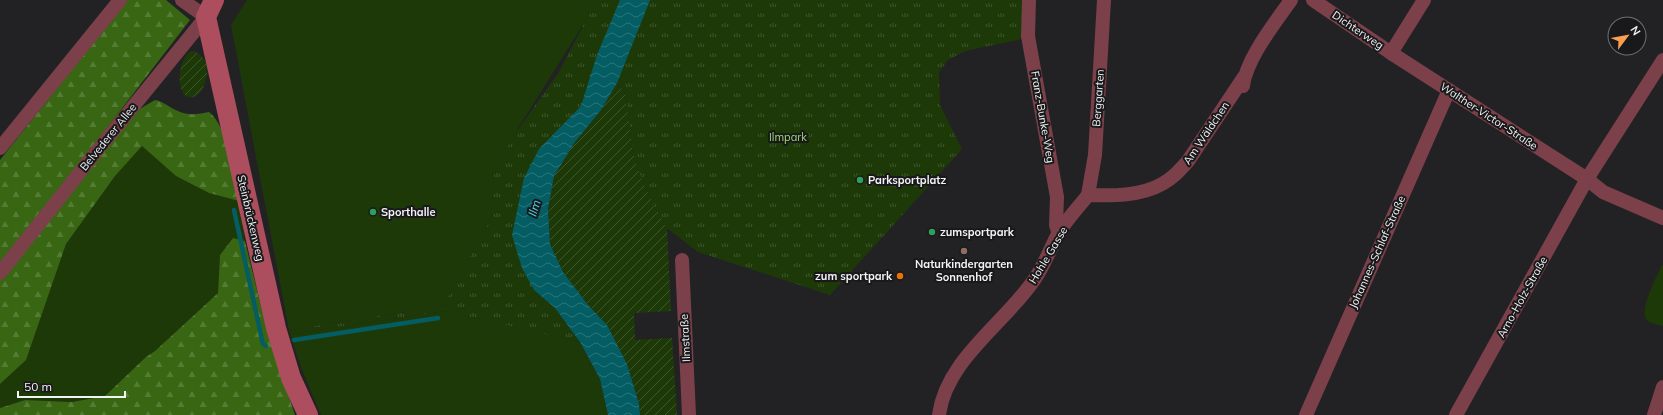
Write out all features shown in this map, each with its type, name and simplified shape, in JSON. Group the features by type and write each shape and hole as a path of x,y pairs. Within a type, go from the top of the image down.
{"street":[{"path":"0,148 120,0"},
{"path":"182,0 210,9"},
{"name":"Franz-Bunke-Weg","path":"1029,0 1028,36 1057,197 1056,225 1058,234"},
{"name":"Berggarten","path":"1088,195 1095,154 1104,0"},
{"path":"1242,93 1244,77 1250,62 1291,0"},
{"name":"Dichterweg","path":"1313,0 1391,52 1424,0"},
{"name":"Belvederer Allee","path":"0,273 96,152 154,82 210,9"},
{"name":"Steinbrückenweg","path":"210,9 277,334 291,378 308,415"},
{"name":"Walther-Victor-Straße","path":"1391,52 1587,179 1603,192 1663,218"},
{"path":"1587,179 1663,60"},
{"name":"Am Wäldchen","path":"1088,195 1109,196 1148,190 1162,184 1177,174 1188,161 1244,77"},
{"name":"Johannes-Schlaf-Straße","path":"1306,415 1449,90"},
{"name":"Arno-Holz-Straße","path":"1456,415 1587,179"},
{"name":"Hohle Gasse","path":"939,415 941,402 952,377 967,356 1013,306 1034,280 1050,252 1058,234 1088,195"},
{"name":"Ilmstraße","path":"682,260 689,415"},
{"path":"1654,415 1663,388"}],"green space":[{"path":"127,0 166,0 190,20 0,267 0,160"},
{"path":"247,0 590,0 586,20 512,138 494,175 491,219 443,306 289,330 231,25"},
{"name":"Ilmpark","path":"590,0 1023,0 1021,39 965,51 948,60 939,72 940,105 962,149 830,295 698,252 667,228 650,198 640,175 633,153 625,93 617,83 539,149 534,290 555,308 580,342 445,311 290,334 289,330 443,306 491,219 494,175 512,138 559,72 586,20"},
{"path":"191,51 196,52 204,59 207,73 201,92 193,97 187,97 180,85 180,75 181,66 185,57"},
{"path":"617,83 625,93 633,153 640,175 650,198 667,228 671,311 634,313 635,340 672,338 677,415 640,415 639,404 627,364 607,325 588,305 563,272 550,244 548,209 554,176 575,141 601,110"},
{"path":"155,100 186,114 209,112 216,119 226,141 239,201 209,193 176,176 142,146 115,176 66,244 26,360 0,384 0,273 138,110"},
{"path":"142,146 176,176 209,193 239,201 245,241 233,238 220,255 218,293 155,351 146,357 105,396 72,402 25,400 0,408 0,384 26,359 66,244 115,176"},
{"path":"233,238 245,241 268,335 295,415 0,415 0,408 25,400 72,402 105,396 146,357 155,351 218,293 220,255"},
{"path":"1662,265 1663,326 1653,324 1648,321 1645,316 1646,302 1652,285"},
{"path":"445,311 580,342 600,379 608,415 321,415 302,370 290,334"}],"water":[{"name":"Ilm","path":"620,0 650,0 617,83 601,110 575,142 554,176 548,209 550,244 563,272 588,305 607,325 627,364 639,404 640,415 608,415 600,379 580,342 555,308 534,290 522,268 512,235 524,178 539,149 581,106 597,55"}],"waterway":[{"path":"234,210 262,340 263,344 266,346"},
{"path":"294,340 438,318"}],"place":[{"name":"Parksportplatz","path":"860,180"},
{"name":"Sporthalle","path":"373,212"},
{"name":"zumsportpark","path":"932,232"},
{"name":"Naturkindergarten Sonnenhof","path":"964,251"},
{"name":"zum sportpark","path":"900,276"}]}
